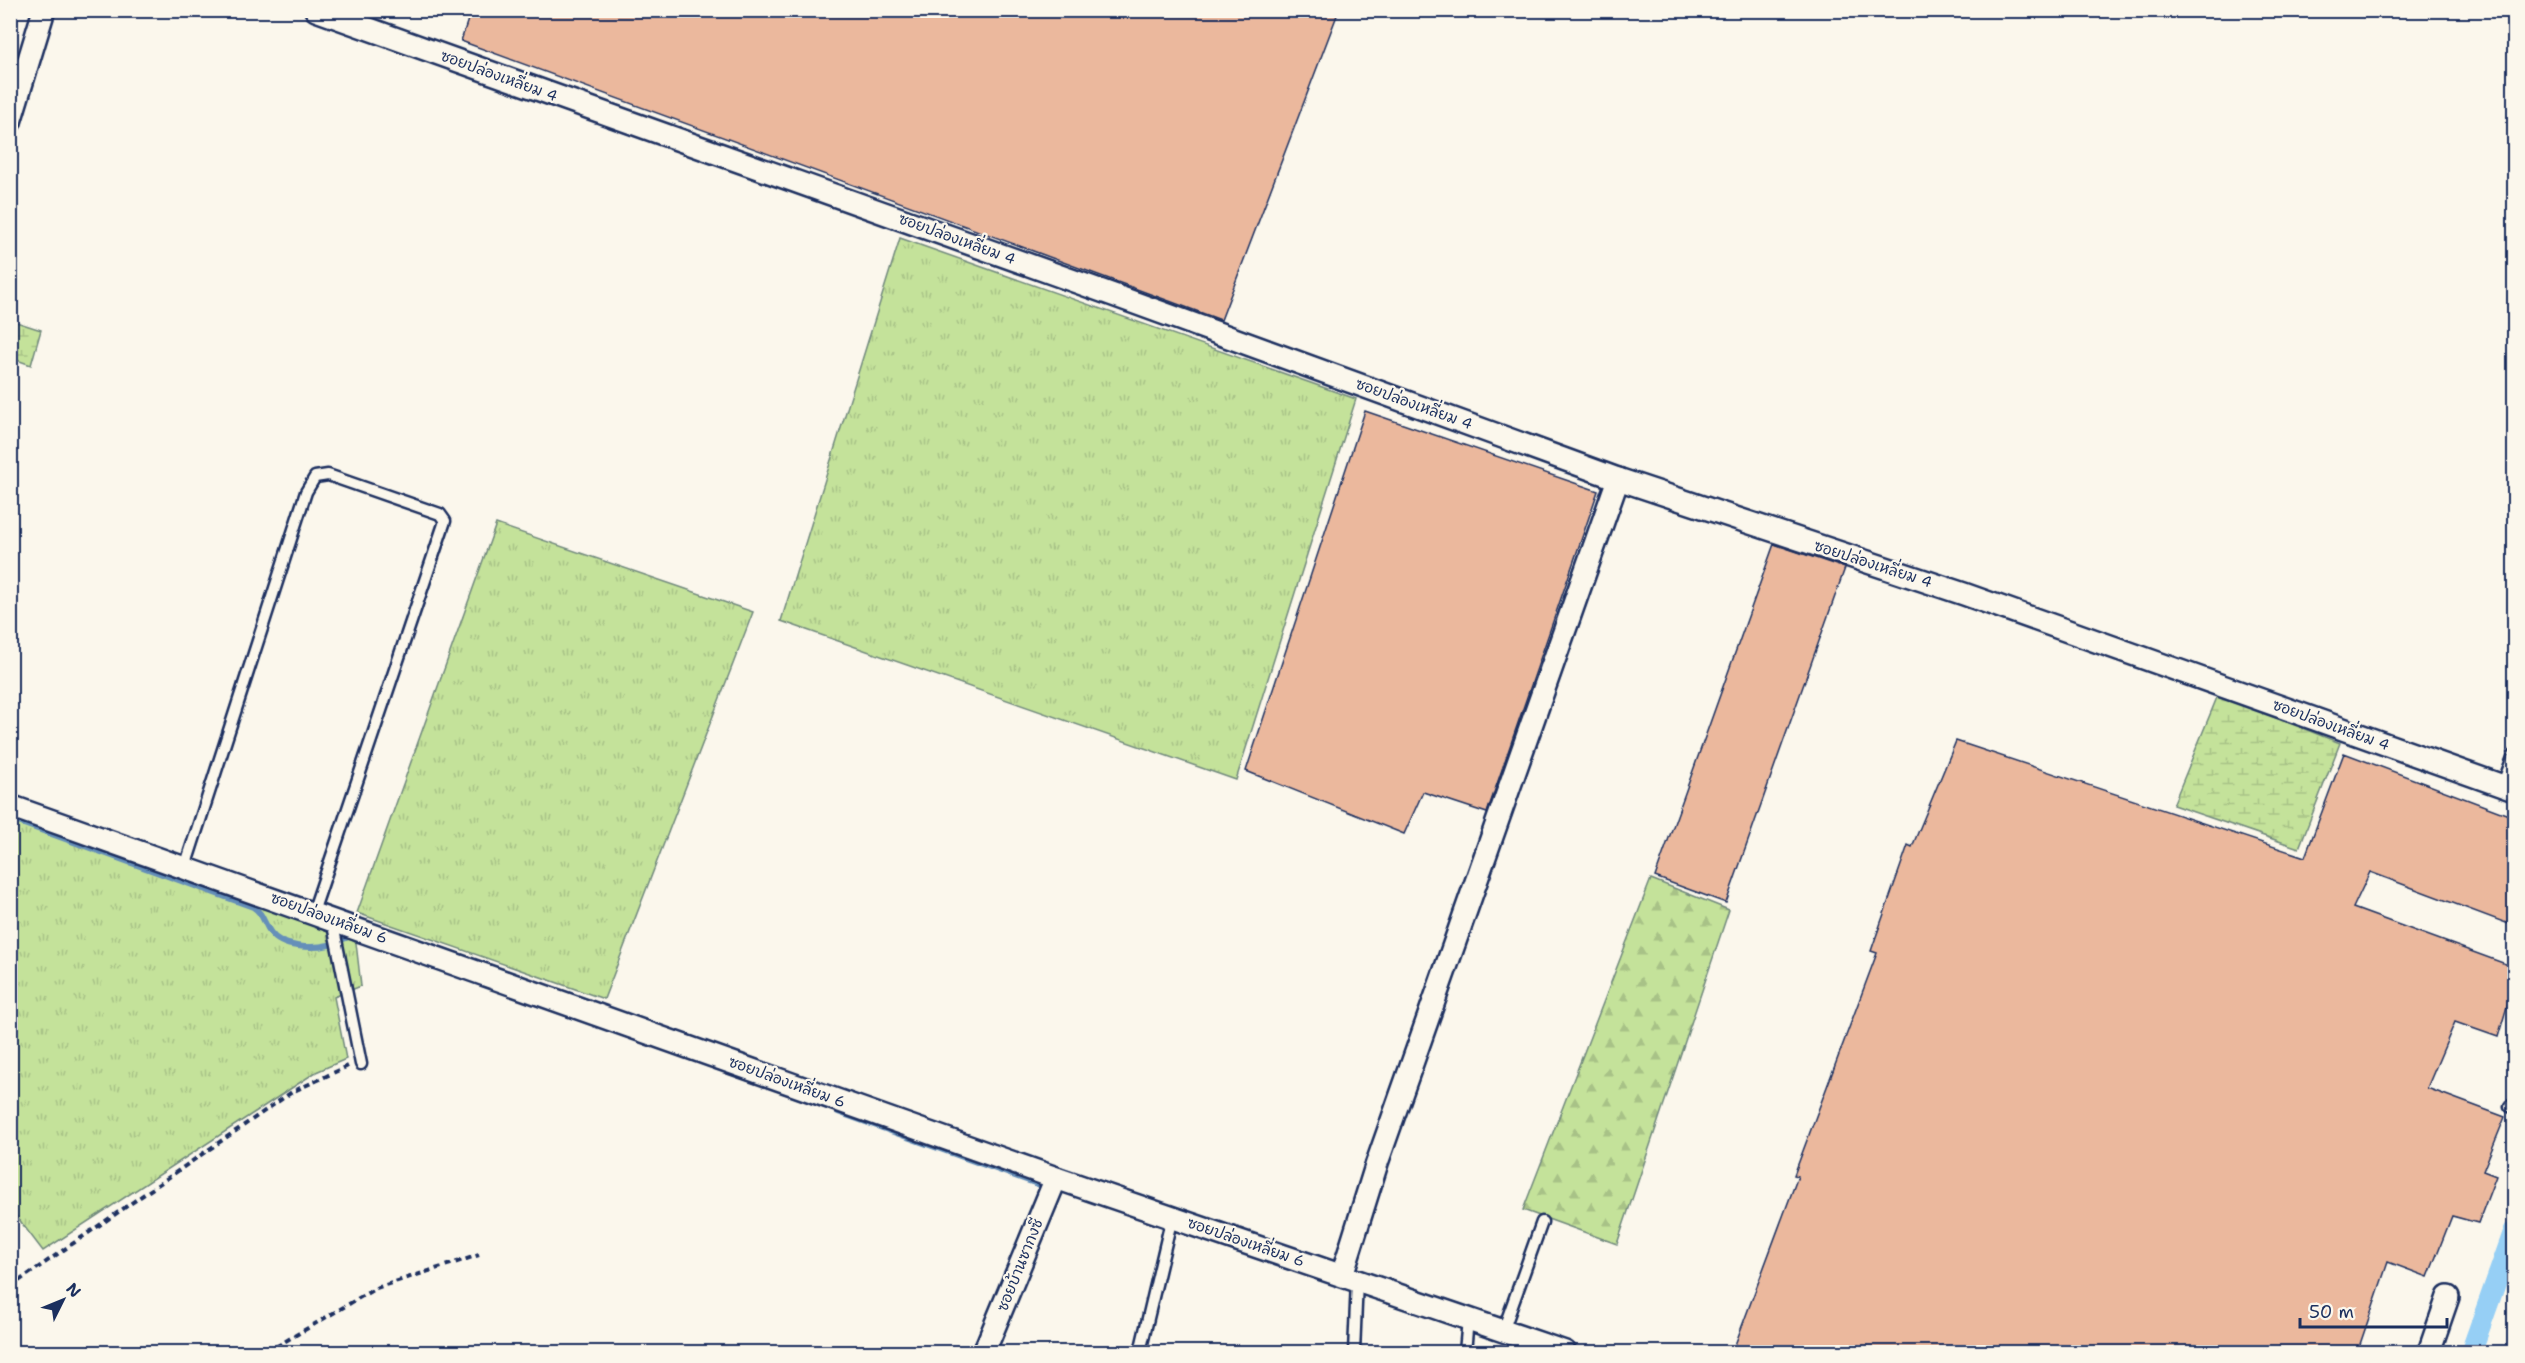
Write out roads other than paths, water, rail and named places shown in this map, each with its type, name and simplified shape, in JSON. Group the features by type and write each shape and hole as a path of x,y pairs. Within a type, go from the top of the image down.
{"street":[{"path":"10,122 44,10"},
{"name":"ซอยปล่องเหลี่ยม 4","path":"316,10 1116,296 1618,479 1964,594 2508,788"},
{"path":"1349,1277 1377,1163 1618,479"},
{"name":"ซอยปล่องเหลี่ยม 6","path":"10,806 323,915 1056,1178 1565,1353"},
{"name":"ซอยบ้านซากงซี","path":"984,1353 1056,1178"},
{"path":"2429,1353 2448,1297"}],"lane":[{"path":"185,867 306,492 315,477 328,475 440,514 445,521 323,915 359,1059"},
{"path":"2508,788 2514,755"},
{"path":"1140,1353 1172,1217"},
{"path":"1503,1331 1542,1222"},
{"path":"1349,1277 1354,1353"},
{"path":"1466,1353 1468,1319"}],"waterway":[{"path":"10,819 253,907 268,929 282,942 306,947 322,946 355,935"},
{"path":"838,1112 1040,1185"},
{"path":"2471,1352 2514,1231"}]}
